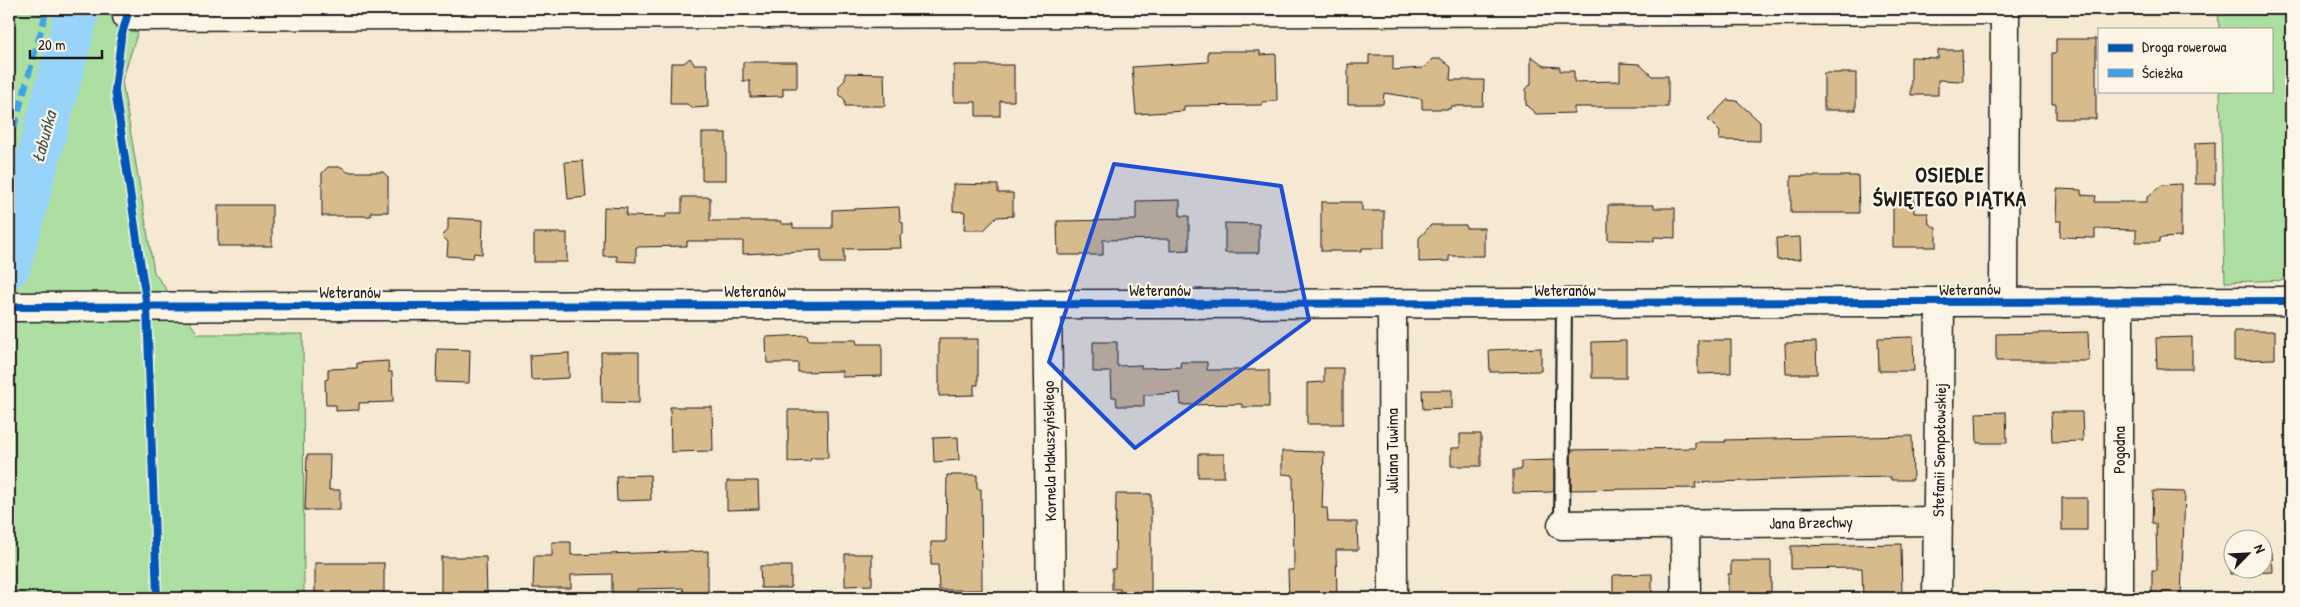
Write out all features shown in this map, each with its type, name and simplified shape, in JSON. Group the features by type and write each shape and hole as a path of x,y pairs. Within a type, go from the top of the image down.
{"street":[{"path":"127,16 2005,9 2004,302"},
{"name":"Weteranów","path":"19,307 1940,303 2291,300"},
{"name":"Pogodna","path":"2119,301 2119,598"},
{"name":"Stefanii Sempołowskiej","path":"1937,598 1940,303"},
{"name":"Kornela Makuszyńskiego","path":"1047,304 1051,598"},
{"name":"Juliana Tuwima","path":"1392,304 1393,598"},
{"name":"Jana Brzechwy","path":"1562,525 1938,521"},
{"path":"1685,523 1686,598"}],"lane":[{"path":"1562,525 1564,303"}],"highlighted area":[{"path":"1114,164 1281,186 1309,320 1135,448 1049,362"}],"green space":[{"path":"9,9 145,9 122,81 154,272 198,334 303,334 304,598 9,598"},
{"path":"2218,9 2291,9 2291,280 2225,282 2220,92 2272,92 2272,28 2219,28"}],"building":[{"path":"2056,39 2096,39 2096,119 2056,119 2056,104 2052,104 2052,53 2056,53"},
{"path":"1938,50 1962,50 1963,81 1938,80 1938,95 1911,95 1911,57 1938,58"},
{"path":"1208,51 1260,51 1260,55 1276,54 1277,101 1262,102 1262,105 1184,106 1184,111 1136,114 1132,67 1208,62"},
{"path":"1369,55 1393,55 1393,70 1423,68 1432,59 1441,59 1451,67 1450,80 1484,80 1483,106 1451,106 1450,109 1422,109 1422,99 1384,93 1383,104 1348,104 1348,64 1369,64"},
{"path":"1531,56 1545,66 1560,67 1560,71 1574,71 1574,82 1620,81 1620,63 1639,64 1652,76 1668,76 1668,107 1574,107 1574,113 1536,114 1526,105 1526,89 1531,84"},
{"path":"690,58 694,64 707,64 708,107 692,108 687,104 670,104 671,63 684,63"},
{"path":"743,62 797,62 797,88 783,88 783,96 750,97 750,81 743,81"},
{"path":"954,65 1014,65 1014,101 1000,101 1000,116 976,116 976,102 954,102"},
{"path":"845,73 884,74 885,106 845,106 845,100 839,94 839,86 845,80"},
{"path":"1824,73 1856,73 1856,110 1824,110"},
{"path":"1727,100 1737,101 1760,122 1760,141 1719,140 1720,132 1708,120"},
{"path":"702,133 726,133 726,180 702,180"},
{"path":"2215,142 2215,184 2195,184 2195,143"},
{"path":"583,161 586,197 568,199 565,162"},
{"path":"328,167 342,167 347,172 383,172 388,177 388,212 371,212 371,216 322,216 322,173"},
{"path":"1791,176 1858,176 1859,213 1791,213"},
{"path":"953,184 998,185 998,193 1013,193 1013,216 997,217 984,230 964,230 965,212 953,211"},
{"path":"2181,184 2181,237 2160,238 2160,242 2136,242 2136,230 2095,229 2095,238 2060,237 2061,221 2056,221 2057,189 2081,190 2081,195 2096,196 2095,202 2147,202 2147,197 2162,185"},
{"path":"1914,195 1914,213 1928,213 1929,224 1936,228 1936,247 1893,247 1893,196"},
{"path":"682,197 710,197 710,221 781,221 781,224 793,224 793,228 832,228 832,210 899,207 900,220 903,223 903,232 900,235 901,248 844,249 844,263 821,263 821,250 743,254 743,241 687,241 687,246 636,247 636,262 617,261 617,256 603,256 604,207 627,208 626,216 666,217 666,213 682,213"},
{"path":"1180,200 1180,216 1189,216 1189,250 1170,251 1170,239 1103,240 1103,255 1058,255 1057,221 1136,220 1136,201"},
{"path":"1321,202 1362,202 1362,211 1384,211 1384,248 1362,248 1362,251 1321,251"},
{"path":"218,205 272,205 272,246 218,246"},
{"path":"1608,205 1654,205 1654,208 1675,208 1675,238 1654,237 1654,241 1608,240"},
{"path":"448,218 483,220 482,254 474,253 473,258 447,256 448,242 442,236 448,229"},
{"path":"1225,223 1259,224 1259,253 1225,253"},
{"path":"1431,225 1466,225 1466,228 1484,228 1484,256 1449,256 1449,261 1419,262 1419,238"},
{"path":"534,233 567,233 567,262 534,262"},
{"path":"1800,237 1801,259 1777,260 1776,238"},
{"path":"2234,331 2275,331 2275,359 2234,360"},
{"path":"2088,332 2089,361 1996,361 1996,334"},
{"path":"807,335 808,340 856,340 857,344 882,344 882,376 842,377 842,371 798,372 798,363 767,363 766,337"},
{"path":"1913,337 1914,371 1879,371 1878,338"},
{"path":"2192,337 2192,369 2157,369 2156,338"},
{"path":"939,339 978,339 978,385 974,385 974,395 939,396"},
{"path":"1698,340 1731,340 1731,373 1698,374"},
{"path":"1626,341 1626,378 1592,378 1592,342"},
{"path":"1093,342 1117,342 1117,366 1141,365 1141,368 1181,367 1180,362 1207,362 1207,370 1269,370 1269,407 1242,407 1242,404 1181,405 1180,393 1144,395 1144,406 1117,406 1116,397 1112,397 1111,372 1093,372"},
{"path":"1816,342 1817,374 1786,374 1785,343"},
{"path":"1541,348 1541,371 1490,372 1489,350"},
{"path":"437,349 470,350 469,383 436,382"},
{"path":"601,352 639,352 639,403 602,402"},
{"path":"569,353 569,378 531,380 530,355"},
{"path":"388,361 389,372 392,372 393,402 359,403 359,410 336,411 336,405 326,405 325,380 328,379 328,369 357,368 357,363"},
{"path":"1324,368 1343,368 1343,424 1307,424 1307,383 1324,382"},
{"path":"1422,390 1452,390 1452,408 1423,409"},
{"path":"670,407 712,407 713,451 671,452"},
{"path":"788,410 827,410 828,458 811,458 810,461 788,462"},
{"path":"2006,412 2007,443 1977,443 1976,413"},
{"path":"2051,412 2082,412 2083,441 2052,442"},
{"path":"1460,434 1481,434 1481,466 1451,466 1451,448 1460,448"},
{"path":"1912,436 1913,480 1891,480 1891,477 1841,478 1695,483 1696,488 1571,490 1571,450 1695,448 1695,442 1726,442 1725,440"},
{"path":"958,437 959,460 934,462 933,438"},
{"path":"1282,451 1324,452 1322,508 1327,508 1328,522 1357,522 1358,550 1336,550 1337,598 1289,598 1288,570 1294,570 1293,475 1282,474"},
{"path":"1198,454 1224,454 1224,477 1198,477"},
{"path":"307,455 330,455 329,490 340,490 340,510 305,510"},
{"path":"1554,460 1554,490 1551,492 1513,493 1513,470 1521,470 1521,461"},
{"path":"650,475 651,500 617,501 616,476"},
{"path":"947,475 977,475 977,489 981,489 982,590 939,590 938,565 931,565 931,542 946,542"},
{"path":"727,481 758,481 759,509 727,510"},
{"path":"2153,491 2185,492 2181,598 2152,598 2152,570 2157,570 2156,524 2152,523"},
{"path":"1116,494 1151,494 1151,598 1120,598 1120,589 1112,589 1112,569 1115,569"},
{"path":"2062,498 2087,498 2087,530 2062,530"},
{"path":"552,542 571,542 571,555 708,551 708,592 684,593 683,588 637,589 637,598 612,598 612,574 571,575 571,588 533,588 534,556 552,556"},
{"path":"1901,544 1902,598 1863,598 1862,568 1791,569 1791,546"},
{"path":"845,554 872,554 872,585 845,586"},
{"path":"441,557 486,557 487,598 441,598"},
{"path":"1731,561 1771,561 1771,598 1728,597 1728,574 1731,574"},
{"path":"315,563 384,563 384,598 315,598"},
{"path":"760,566 791,566 791,588 761,588"},
{"path":"1652,574 1652,594 1643,594 1643,598 1613,598 1613,575"}],"waterway":[{"name":"Łabuńka","path":"9,266 78,9"}],"marked path":[{"path":"9,146 47,9"}],"cycle path":[{"path":"129,9 121,38 115,90 147,307 157,598"},
{"path":"9,307 2291,301"}],"district":[{"name":"OSIEDLE ŚWIĘTEGO PIĄTKA","path":"1950,187"}]}
